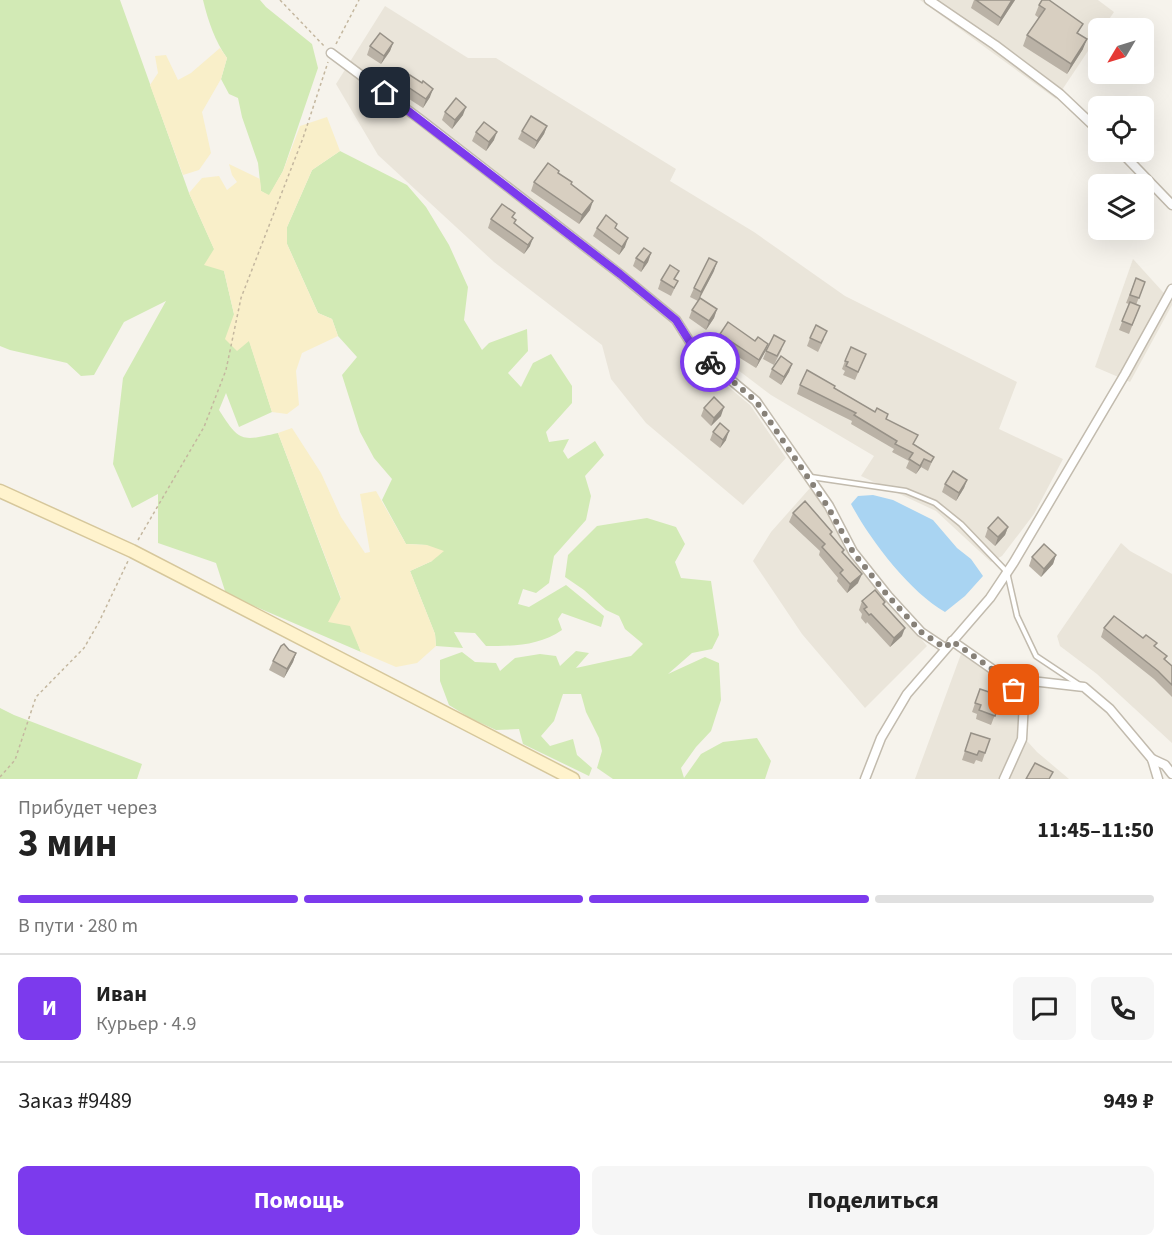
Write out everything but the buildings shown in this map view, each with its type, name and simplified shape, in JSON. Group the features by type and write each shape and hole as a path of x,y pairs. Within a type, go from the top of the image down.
{"main road":[{"path":"0,490 132,551 573,779"}],"street":[{"path":"929,0 1060,94 1088,121"},
{"path":"331,53 620,274 676,320 695,350 756,401 809,477 853,552 888,596 921,632 945,648"},
{"path":"1131,162 1172,204"},
{"path":"865,779 881,738 907,694 990,598 1007,572 1125,374 1172,289"},
{"path":"952,641 1005,678 1024,702 1022,739 1004,779"},
{"path":"1005,678 1084,687 1110,709 1152,759 1158,779"},
{"path":"1152,759 1165,765 1172,774"}],"lane":[{"path":"809,477 906,491 934,503 961,524 1007,572 1017,616 1036,656 1084,687"}],"path":[{"path":"280,0 331,53"},
{"path":"0,777 15,759 36,697 84,648 99,622 132,551 204,427 226,370 241,298 303,138 331,53 359,0"}],"shaded area":[{"path":"920,0 1098,0 1114,12 1110,18 1088,18 1088,51 1056,99"},
{"path":"385,6 468,58 496,58 676,169 670,181 754,232 845,296 1017,382 999,429 1063,459 1034,514 1002,556 991,562 936,511 861,476 874,456 771,395 705,345 695,359 750,405 786,458 743,505 646,423 611,379 602,345 494,262 378,155 336,84"},
{"path":"1133,259 1172,302 1172,305 1130,382 1095,367"},
{"path":"810,488 821,502 848,550 927,646 865,708 802,634 753,561 771,532"},
{"path":"1121,543 1130,551 1172,574 1172,743 1097,674 1060,646 1057,636"},
{"path":"961,654 999,680 1018,706 1018,731 1037,752 1069,779 915,779"}],"green space":[{"path":"0,0 120,0 189,193 224,271 234,314 249,340 272,412 239,427 226,393 219,410 232,429 243,437 278,433 361,652 226,594 216,563 158,543 158,494 132,508 113,464 123,378 166,301 124,322 94,375 81,376 67,363 0,346"},
{"path":"203,0 260,0 312,44 318,68 283,171 269,196 261,191 258,163 238,98 229,94 221,79 227,58 212,30"},
{"path":"340,151 407,185 426,207 449,245 468,287 464,320 482,350 489,343 527,329 528,351 508,373 521,387 533,363 551,354 572,386 572,403 546,432 549,442 569,439 563,451 568,459 595,441 604,455 585,476 591,496 586,520 554,556 549,583 536,593 523,589 518,604 529,607 566,585 604,616 601,627 562,613 558,619 562,630 535,642 486,646 475,633 454,632 463,648 436,646 435,634 410,571 432,561 427,545 406,544 382,500 392,479 374,458 360,432 342,375 357,357 338,336 332,319 318,313 287,244 287,227 312,170"},
{"path":"647,518 676,527 685,544 675,562 681,578 711,581 719,635 712,649 692,653 668,674 705,657 719,663 721,700 711,731 681,768 684,778 701,754 723,742 757,738 771,761 765,779 613,779 597,768 602,751 581,694 563,694 554,721 541,736 550,746 573,739 577,755 592,768 589,776 523,744 519,729 496,730 449,705 440,681 440,660 462,652 475,662 496,663 500,671 515,658 540,654 556,656 560,666 576,651 589,653 576,668 631,656 643,644 625,629 619,616 606,610 565,577 568,555 597,526"},
{"path":"0,708 142,764 137,779 0,779"}],"sand":[{"path":"220,48 227,58 221,79 202,112 211,153 199,170 183,175 150,85 158,73 155,56 166,55 178,80 191,73"},
{"path":"327,117 340,151 312,170 287,227 287,244 318,313 332,319 338,336 302,353 296,371 299,405 287,414 272,412 249,341 237,351 225,339 234,314 224,271 204,265 214,249 189,193 202,178 219,176 227,190 237,182 229,164 260,179 261,191 269,195 283,171 300,126"},
{"path":"292,428 321,473 341,517 365,553 370,552 360,494 376,491 406,544 427,545 444,551 432,561 410,571 435,634 436,646 417,663 396,667 361,652 350,626 328,622 341,598 278,433"}],"water":[{"path":"873,495 893,500 933,520 957,548 971,559 983,576 965,596 945,612 905,579 880,549 859,518 851,504 858,496"}],"way so far":[{"path":"710,362 756,401 809,477 853,552 888,596 921,632 945,648 952,641 1005,678 1014,690"}],"route":[{"path":"385,93 620,274 676,320 695,350 710,362"}]}
